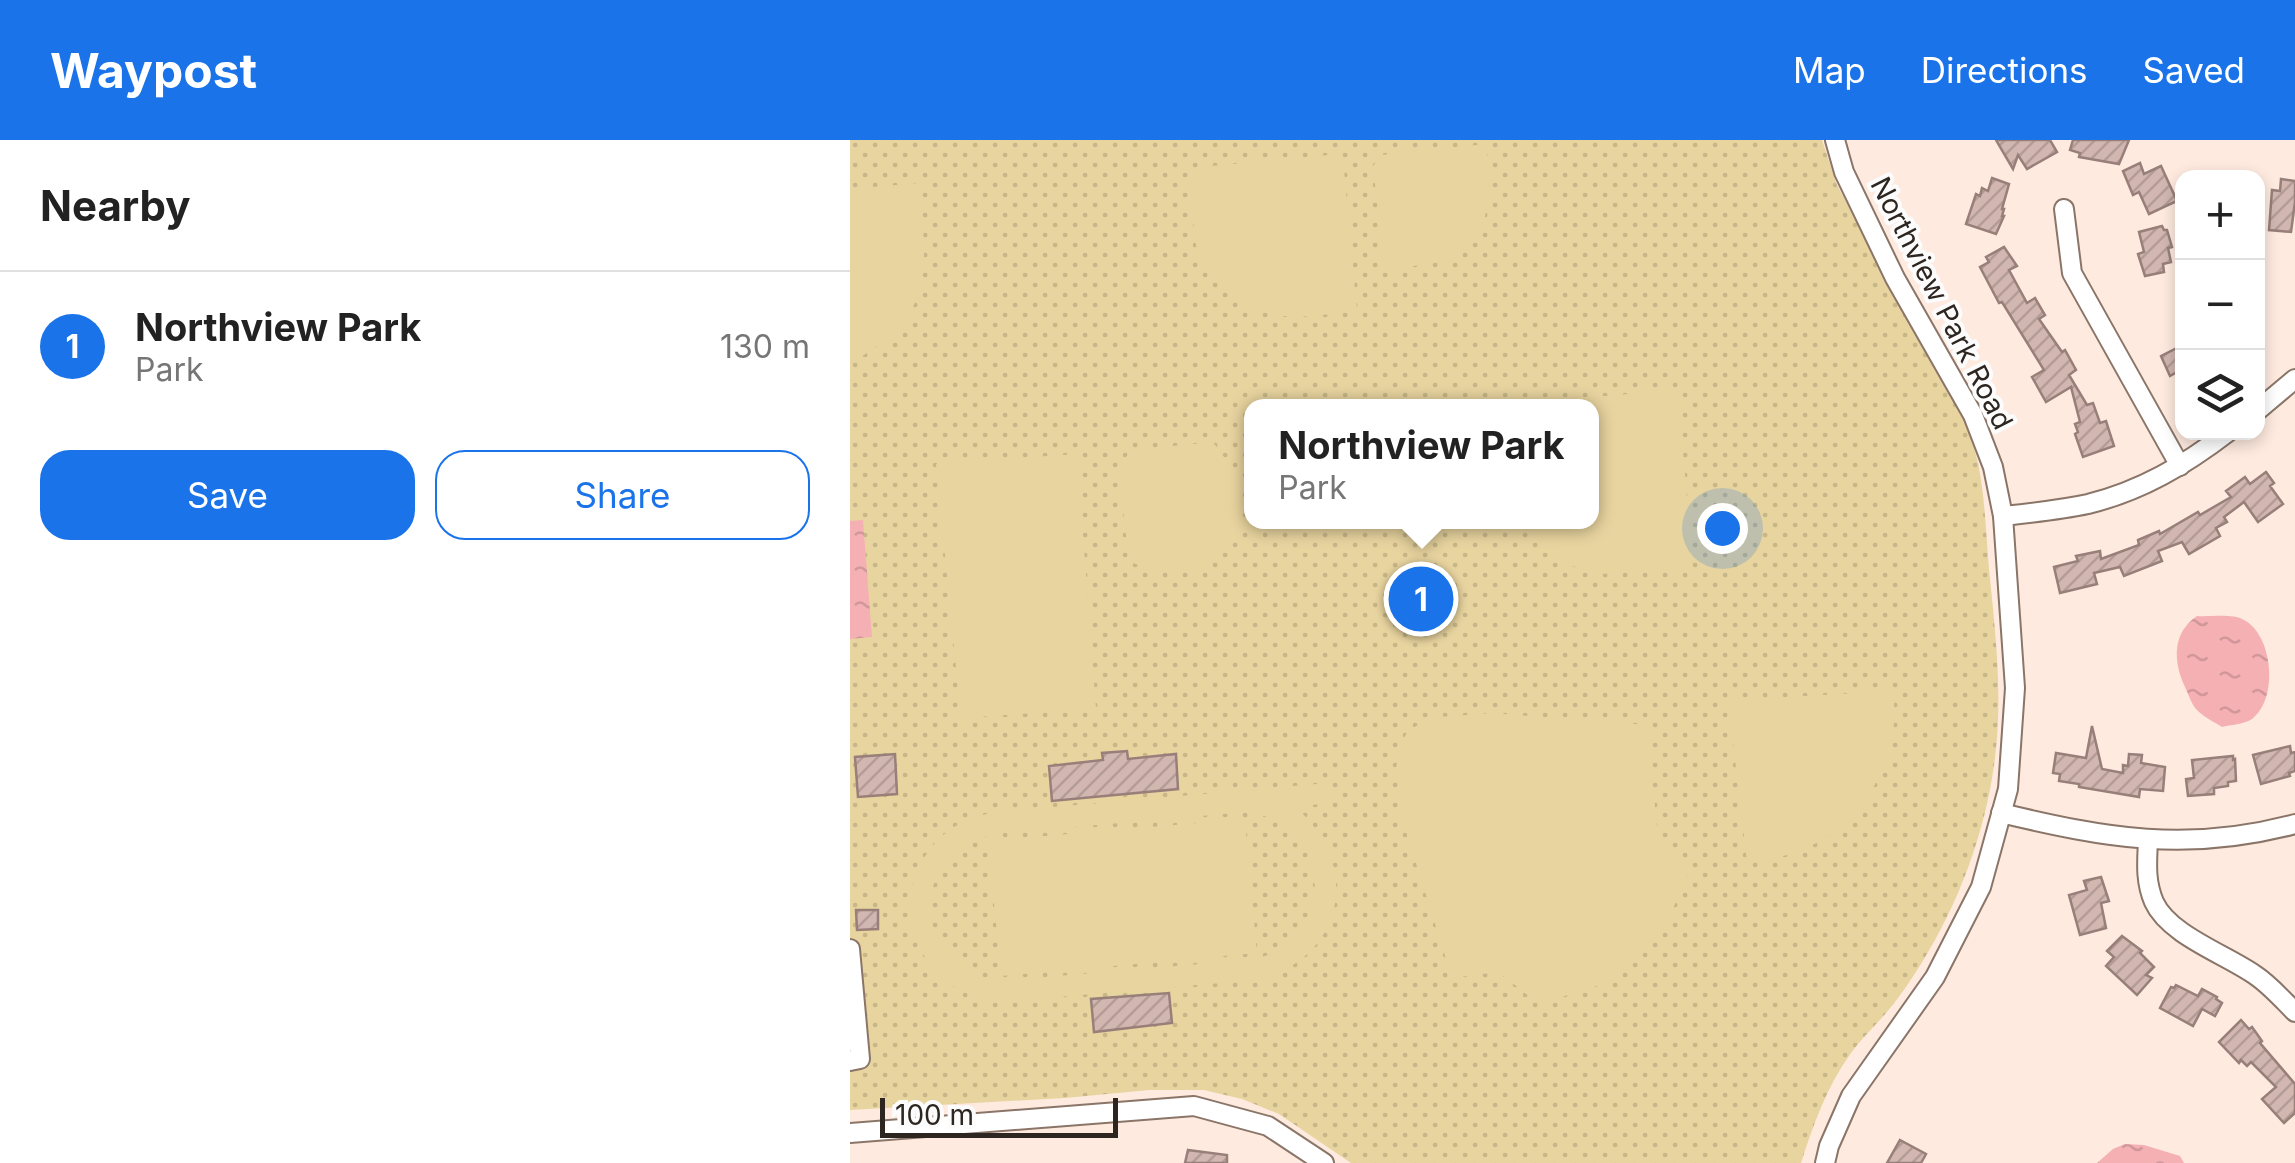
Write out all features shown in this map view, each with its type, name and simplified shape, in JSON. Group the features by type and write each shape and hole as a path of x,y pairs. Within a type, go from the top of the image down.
{"street":[{"name":"Northview Park Road","path":"1825,1163 1851,1096 1936,977 1981,886 2008,789 2016,688 2002,516 1994,467 1974,415 1894,278 1844,172 1836,140"},
{"path":"2064,209 2072,273 2180,466"},
{"path":"2265,404 2295,379"},
{"path":"2002,516 2091,503 2132,490 2180,466 2217,440"},
{"path":"2000,814 2087,833 2148,840 2213,839 2295,824"},
{"path":"2148,840 2146,875 2160,912 2182,932 2264,981 2295,1012"},
{"path":"850,949 860,1059 850,1061"},
{"path":"850,1133 1194,1106 1268,1126 1324,1163"}],"shaded area":[{"path":"850,140 1822,140 1837,185 1955,399 1974,447 1984,502 1998,701 1996,752 1984,816 1952,907 1905,989 1842,1066 1810,1134 1801,1163 1351,1163 1279,1114 1242,1099 1204,1090 1149,1090 850,1110"},
{"path":"1486,144 1488,198 1480,231 1471,244 1458,255 1439,262 1384,269 1373,166 1381,155"},
{"path":"1328,155 1344,169 1357,311 1288,317 1258,310 1227,289 1200,258 1194,235 1190,168"},
{"path":"919,183 924,241 920,288 899,327 850,363 850,189"},
{"path":"1665,391 1679,405 1693,568 1589,572 1567,563 1530,529 1599,529 1599,399 1570,399"},
{"path":"1213,442 1233,471 1242,506 1239,522 1224,549 1213,560 1184,572 1129,562 1118,466 1132,450"},
{"path":"1077,454 1096,709 961,718 936,464"},
{"path":"1894,691 1894,727 1887,758 1858,809 1812,845 1783,856 1747,862 1729,708 1736,700"},
{"path":"1492,713 1647,725 1658,837 1692,865 1668,920 1647,946 1597,986 1539,1004 1498,972 1452,978 1403,822 1396,768 1406,734 1440,717"},
{"path":"1328,783 1329,803 1295,807 1316,830 1330,855 1336,882 1334,907 1325,932 1309,953 1286,969 1256,980 998,1002 960,990 933,968 917,940 911,907 916,875 932,846 959,824 997,812","holes":["1247,812 1276,821 1297,838 1310,861 1315,886 1311,911 1298,933 1277,950 1248,960 998,981 968,970 946,952 934,930 930,905 935,881 949,859 972,843 1003,833"]},
{"path":"1245,819 1257,953 1001,976 988,841"}],"water":[{"path":"863,520 872,637 850,639 850,521"},
{"path":"2197,616 2239,618 2254,628 2261,639 2269,683 2261,710 2249,721 2222,727 2199,712 2191,701 2178,667 2177,648 2183,631"},
{"path":"2125,1144 2144,1145 2180,1156 2184,1163 2097,1163"}],"building":[{"path":"1996,140 2050,140 2057,152 2027,169 2018,155 2013,169"},
{"path":"2073,140 2129,140 2119,164 2079,157 2080,153 2070,150"},
{"path":"2140,163 2144,174 2161,166 2175,202 2149,214 2139,192 2133,195 2123,171"},
{"path":"1992,178 2009,184 2002,209 2004,216 1996,234 1966,224 1976,194 1980,196 1982,188 1988,191"},
{"path":"2281,179 2295,181 2291,232 2269,230 2272,190 2280,191"},
{"path":"2162,226 2172,247 2168,248 2171,262 2163,264 2164,272 2145,276 2138,254 2144,252 2139,232"},
{"path":"2004,247 2017,266 2009,270 2027,303 2035,298 2045,315 2039,319 2062,352 2065,350 2076,370 2069,375 2087,405 2093,403 2100,423 2106,421 2114,446 2083,457 2075,434 2075,424 2080,422 2071,387 2046,402 2032,377 2044,370 1980,267 1989,262 1986,257"},
{"path":"2175,349 2175,373 2170,376 2161,356"},
{"path":"2266,472 2274,483 2270,486 2283,504 2258,522 2244,502 2224,517 2227,522 2216,528 2220,536 2189,554 2182,542 2158,551 2162,561 2124,576 2120,567 2094,573 2097,584 2060,593 2054,567 2078,561 2076,556 2100,551 2101,559 2139,545 2138,540 2159,531 2160,534 2231,497 2226,491 2245,477 2250,484"},
{"path":"2092,726 2102,769 2123,773 2129,754 2142,755 2141,763 2165,767 2163,791 2140,789 2139,797 2059,781 2060,774 2053,773 2056,753 2086,758"},
{"path":"2290,746 2291,753 2295,752 2295,771 2261,784 2253,755"},
{"path":"1127,751 1128,759 1176,754 1178,789 1052,801 1049,766 1103,760 1102,753"},
{"path":"895,754 897,794 858,797 855,757"},
{"path":"2233,756 2236,781 2214,788 2214,794 2188,796 2186,779 2194,778 2192,760"},
{"path":"2101,877 2109,901 2101,903 2106,928 2080,935 2069,895 2087,890 2084,881"},
{"path":"856,910 878,910 878,929 857,930"},
{"path":"2122,936 2142,951 2154,967 2146,975 2152,978 2137,995 2106,966 2114,957 2107,951"},
{"path":"2176,985 2198,996 2202,989 2217,997 2222,1003 2215,1016 2202,1009 2193,1026 2160,1008"},
{"path":"1169,993 1172,1023 1094,1032 1091,999"},
{"path":"2241,1020 2249,1029 2252,1027 2260,1043 2295,1084 2295,1113 2284,1123 2262,1099 2276,1087 2251,1062 2247,1066 2241,1060 2239,1063 2219,1042"},
{"path":"1900,1140 1926,1154 1921,1163 1887,1163"},
{"path":"1188,1150 1227,1155 1227,1163 1185,1163"}],"place":[{"name":"Northview Park","path":"1421,599"}]}
